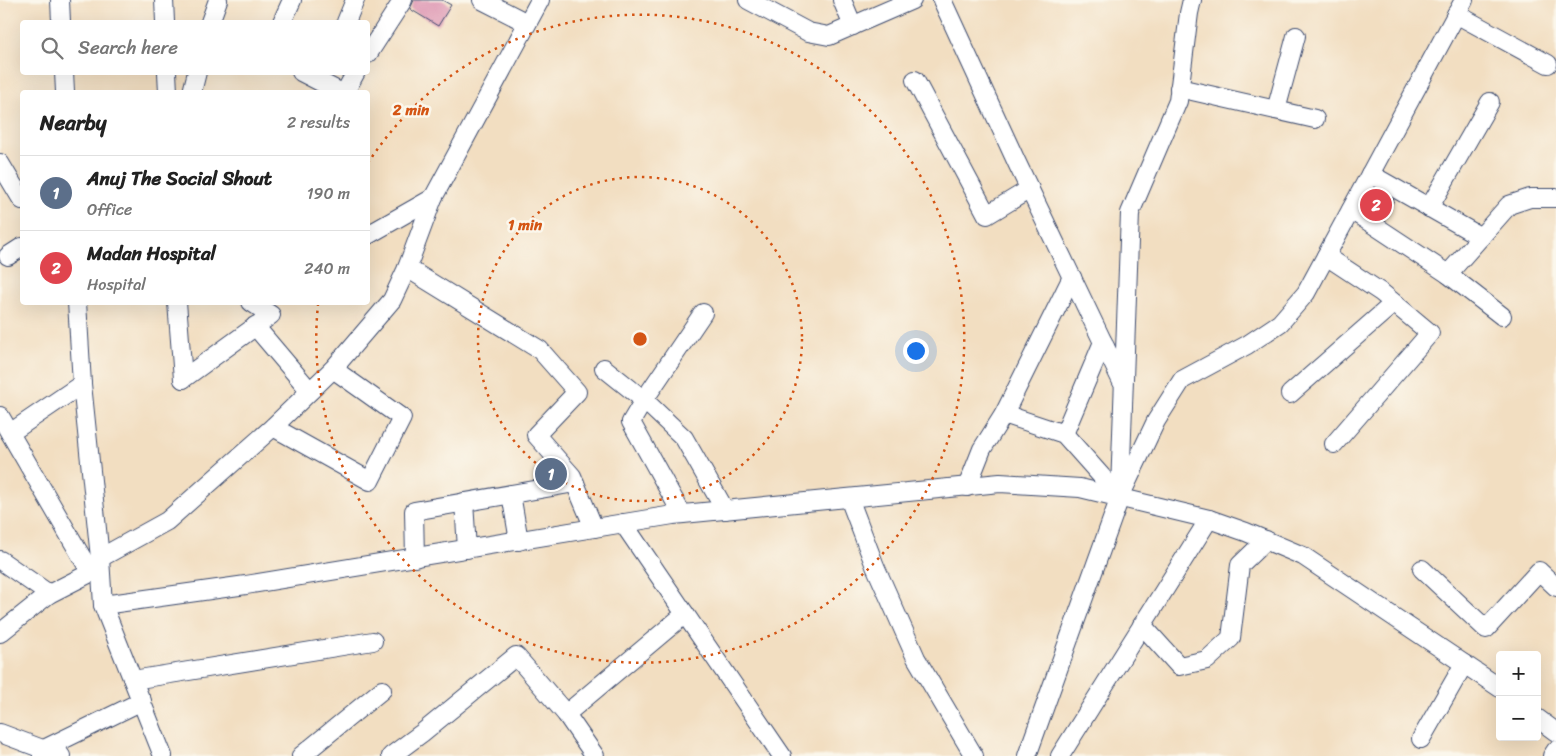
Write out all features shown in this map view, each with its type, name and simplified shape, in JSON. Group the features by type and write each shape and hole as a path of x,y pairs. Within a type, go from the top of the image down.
{"street":[{"path":"60,0 61,20"},
{"path":"164,0 165,20"},
{"path":"211,20 218,0"},
{"path":"283,20 292,0"},
{"path":"347,20 355,0"},
{"path":"370,51 403,0"},
{"path":"482,0 527,23"},
{"path":"0,633 49,594 167,521 273,427 333,369 392,300 407,268 433,198 540,0"},
{"path":"748,0 808,32 829,36 912,0"},
{"path":"842,0 853,26"},
{"path":"942,0 1124,385"},
{"path":"1120,497 1130,213 1178,101 1192,0"},
{"path":"1027,756 1120,497 1156,421 1182,380 1247,345 1280,323 1306,293 1460,7 1548,64"},
{"path":"1276,110 1296,36"},
{"path":"64,75 65,90"},
{"path":"167,75 168,90"},
{"path":"192,90 196,75"},
{"path":"307,75 336,90"},
{"path":"346,90 354,75"},
{"path":"915,80 987,215 1030,189"},
{"path":"1179,88 1315,119"},
{"path":"1429,208 1490,102"},
{"path":"0,163 20,197"},
{"path":"1370,174 1480,237"},
{"path":"370,234 433,198"},
{"path":"1448,274 1509,205 1530,198 1556,198"},
{"path":"1351,210 1448,274 1502,316"},
{"path":"1326,256 1382,293 1430,333 1334,444"},
{"path":"407,268 540,350 577,392 536,435 572,476 594,528"},
{"path":"967,487 982,449 1004,414 1072,277"},
{"path":"1290,394 1394,303"},
{"path":"77,305 97,566 103,605 163,756"},
{"path":"177,305 183,379 271,315 255,305"},
{"path":"682,514 631,422 703,312"},
{"path":"255,326 310,391"},
{"path":"1064,434 1104,342"},
{"path":"604,368 644,400 684,438 725,510"},
{"path":"273,427 370,481 402,418 333,369"},
{"path":"10,433 82,384"},
{"path":"1004,414 1064,434 1120,497"},
{"path":"0,416 97,566"},
{"path":"415,558 414,511 575,483"},
{"path":"103,605 246,585 682,514 1000,483 1080,488 1209,519 1266,540 1303,556 1496,685"},
{"path":"511,494 519,541"},
{"path":"849,498 875,566 916,658 974,756"},
{"path":"464,502 467,549"},
{"path":"1060,756 1209,519"},
{"path":"623,523 782,756"},
{"path":"1142,625 1179,666 1207,660 1231,638 1240,565 1266,540"},
{"path":"0,560 49,594"},
{"path":"1422,569 1486,629 1539,571 1556,587"},
{"path":"566,714 685,614"},
{"path":"133,680 373,641"},
{"path":"398,754 516,656 566,714 595,756"},
{"path":"1421,739 1464,664"},
{"path":"301,756 382,690"},
{"path":"43,753 142,701"},
{"path":"1541,721 1556,732"},
{"path":"0,733 43,753 61,756"},
{"path":"1552,756 1556,750"}],"building":[{"path":"414,0 442,0 451,5 438,26 410,9"},
{"path":"1374,189 1394,200 1384,219 1365,206"}],"place":[{"name":"Madan Hospital","path":"1376,205"},
{"name":"Anuj The Social Shout","path":"551,474"}]}
